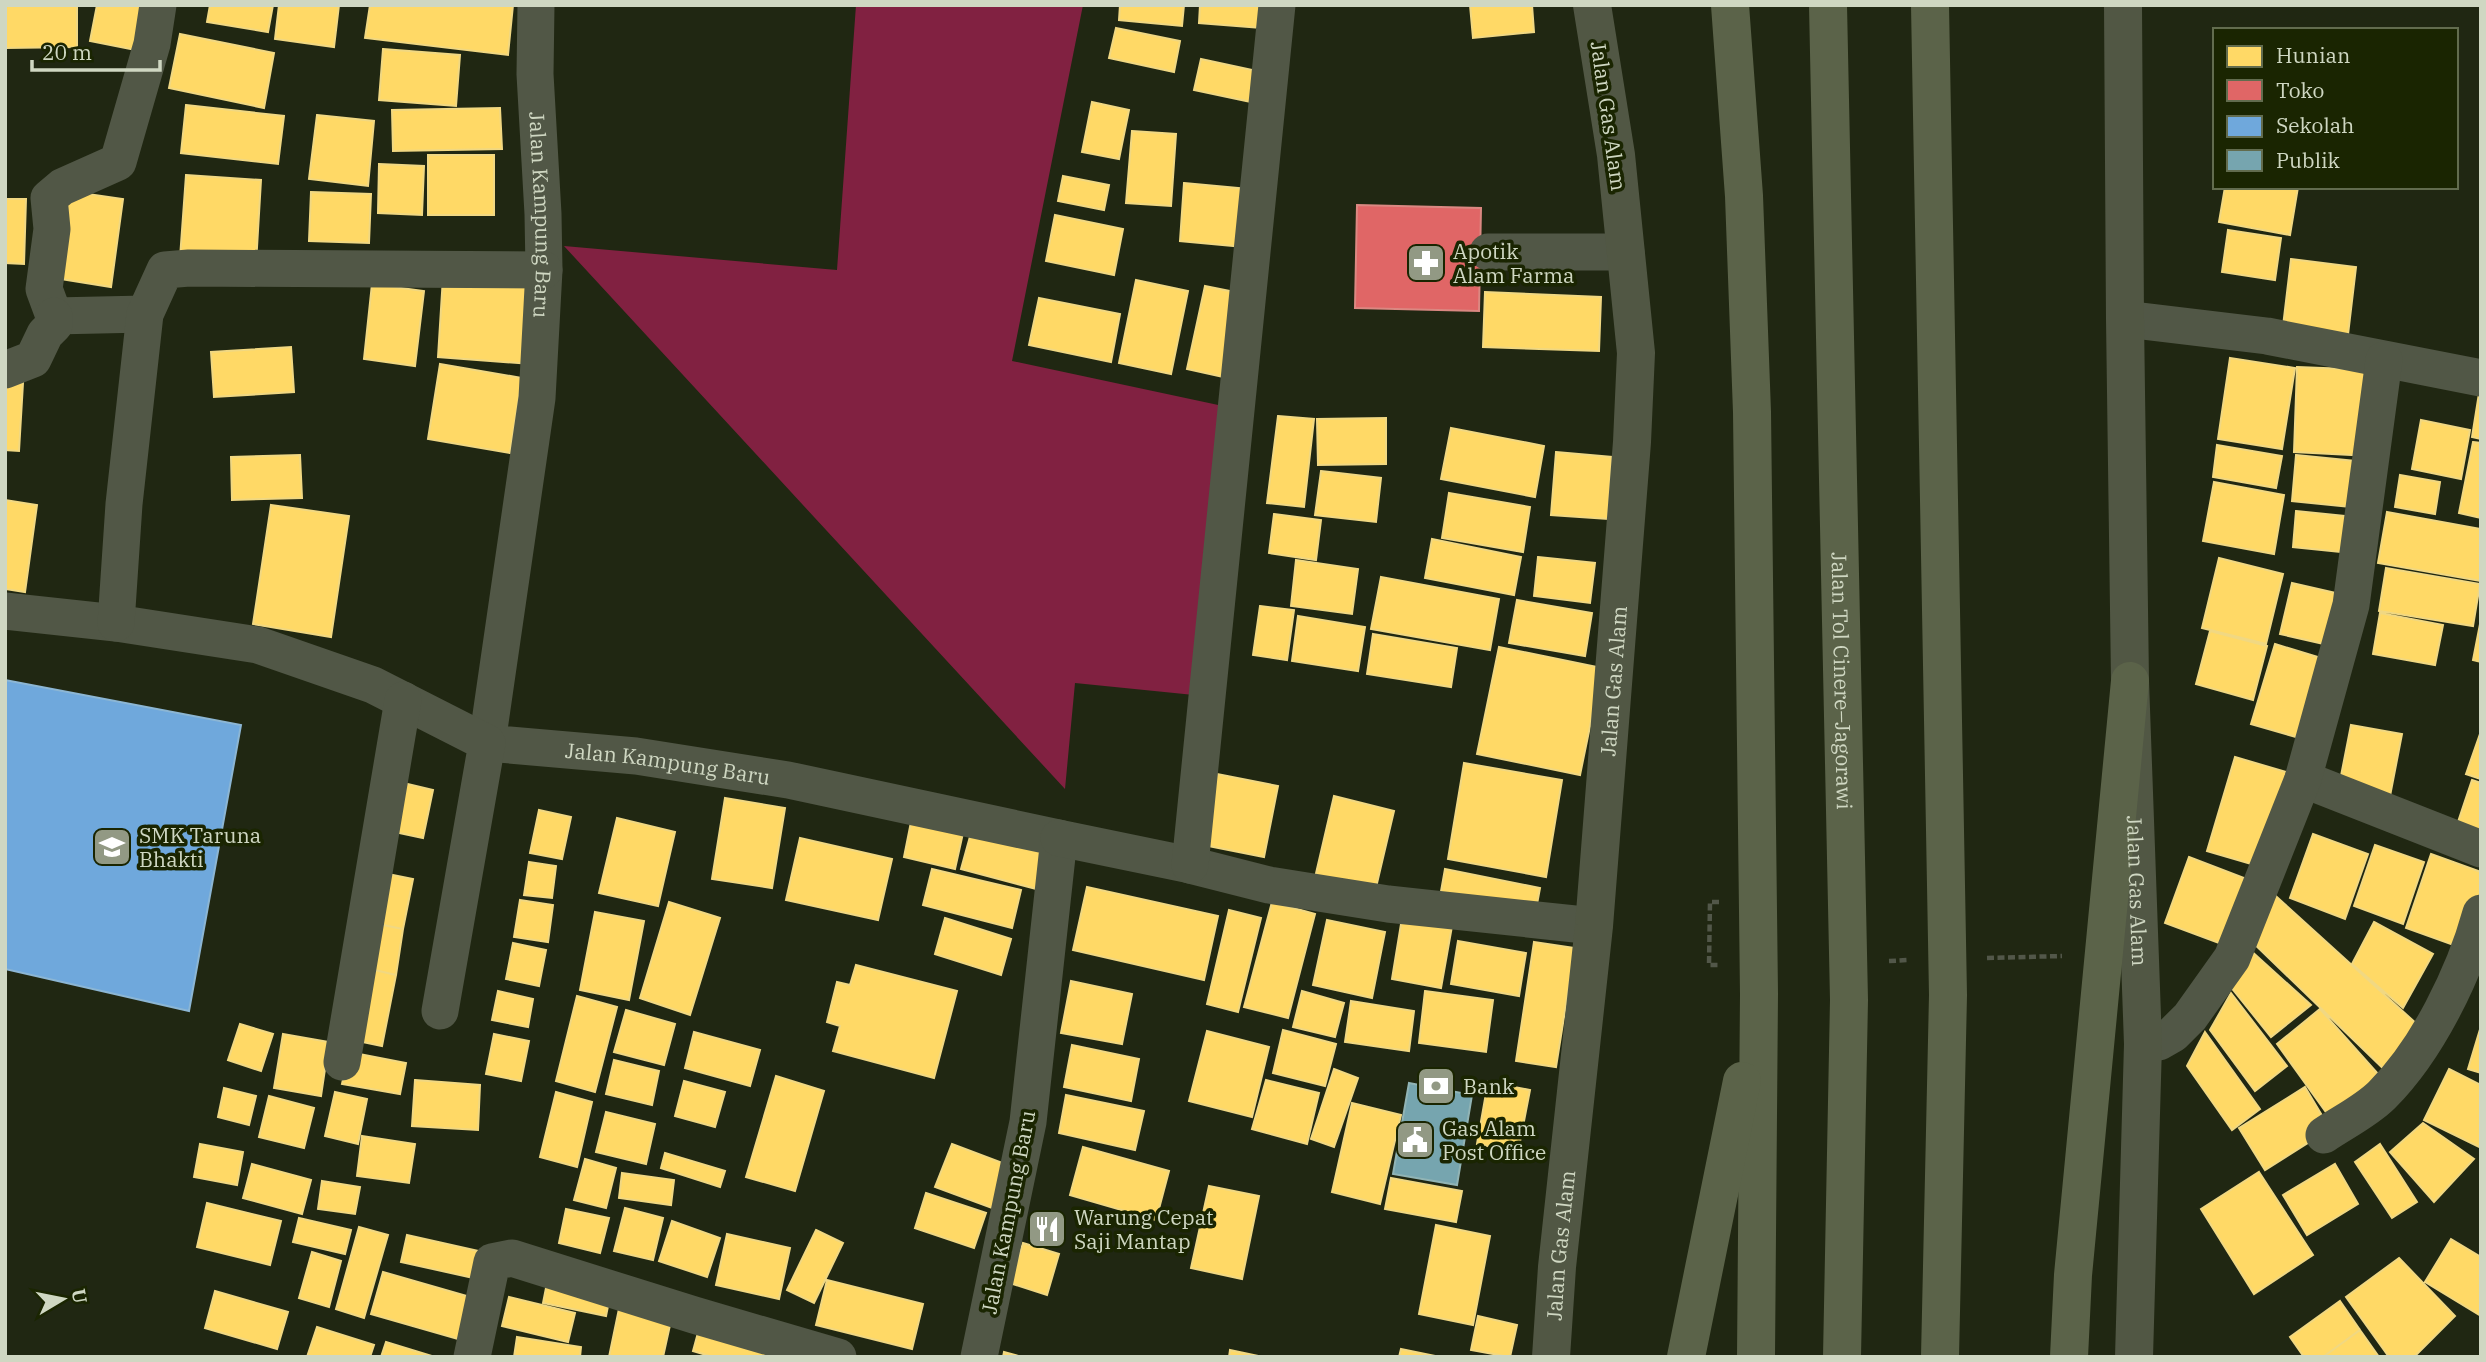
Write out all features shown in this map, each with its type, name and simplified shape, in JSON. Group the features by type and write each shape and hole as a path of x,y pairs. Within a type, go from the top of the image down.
{"highway":[{"path":"1730,5 1744,196 1752,412 1759,994 1756,1357"},
{"name":"Jalan Tol Cinere–Jagorawi","path":"1828,5 1849,1000 1842,1357"},
{"path":"1930,5 1948,995 1941,1357"},
{"path":"2069,1357 2073,1275 2130,681"},
{"path":"1686,1357 1759,994"}],"main road":[{"name":"Jalan Gas Alam","path":"1551,1357 1557,1267 1594,926 1632,442 1636,353 1616,155 1592,5"},
{"name":"Jalan Gas Alam","path":"2123,5 2130,681 2143,1044 2134,1357"}],"street":[{"path":"5,370 33,359 45,334 54,325 54,316 44,289 52,229 49,198 62,187 118,162 152,44 158,5"},
{"name":"Jalan Kampung Baru","path":"536,5 535,74 544,214 544,270 537,398 487,743 636,756 788,780 1059,838 1028,1122 979,1357"},
{"path":"1190,865 1277,5"},
{"path":"1488,252 1626,252"},
{"path":"116,623 124,504 145,314 165,270 544,270"},
{"path":"54,316 145,314"},
{"path":"2125,319 2267,336 2481,378"},
{"path":"2143,1044 2159,1042 2190,1017 2232,958 2303,779 2351,605 2384,360"},
{"path":"5,611 116,623 258,645 373,684 487,743 440,1011"},
{"path":"342,1062 402,700"},
{"path":"2303,779 2481,849"},
{"path":"1059,838 1190,865 1269,885 1388,904 1594,926"},
{"path":"2325,1135 2380,1097 2419,1051 2446,1001 2481,914"},
{"path":"472,1357 492,1262 512,1258 838,1357"}],"path":[{"path":"1709,965 1710,902"}],"shaded area":[{"path":"856,5 1083,5 1012,361 1251,412 1194,695 1075,683 1065,789 564,246 837,270"}],"building: Hunian":[{"path":"5,5 77,5 77,47 6,48"},
{"path":"97,5 145,5 136,50 90,41"},
{"path":"210,5 273,5 268,32 207,22"},
{"path":"279,5 339,5 334,47 275,39"},
{"path":"370,5 513,5 508,55 365,38"},
{"path":"1120,5 1184,5 1182,26 1119,20"},
{"path":"1200,5 1263,5 1261,28 1199,23"},
{"path":"1470,5 1532,5 1534,32 1473,38"},
{"path":"1116,28 1180,41 1174,72 1109,58"},
{"path":"180,34 274,53 264,108 169,88"},
{"path":"383,49 460,55 456,106 379,100"},
{"path":"1201,59 1257,71 1251,102 1194,90"},
{"path":"1092,102 1129,110 1119,159 1082,152"},
{"path":"186,105 284,116 278,164 181,153"},
{"path":"500,108 502,149 393,151 392,110"},
{"path":"317,115 374,121 368,186 309,179"},
{"path":"1132,131 1176,134 1171,206 1126,203"},
{"path":"428,155 494,155 494,215 428,215"},
{"path":"379,164 424,166 422,215 378,213"},
{"path":"186,175 261,180 256,264 180,258"},
{"path":"1063,176 1109,185 1104,210 1058,201"},
{"path":"1184,183 1248,189 1243,247 1180,241"},
{"path":"2225,189 2298,189 2290,235 2219,222"},
{"path":"67,191 123,199 111,287 54,278"},
{"path":"311,192 371,194 369,243 309,241"},
{"path":"5,199 26,199 24,264 5,263"},
{"path":"1055,215 1123,229 1114,275 1046,261"},
{"path":"2228,230 2281,238 2275,280 2222,272"},
{"path":"2291,259 2356,267 2347,343 2282,335"},
{"path":"443,277 537,284 531,364 438,357"},
{"path":"1136,280 1188,291 1171,374 1119,363"},
{"path":"372,284 424,291 415,366 364,359"},
{"path":"1205,286 1245,294 1228,378 1187,369"},
{"path":"1485,292 1601,297 1599,351 1483,347"},
{"path":"1039,298 1120,314 1111,362 1029,345"},
{"path":"291,347 294,392 214,397 211,352"},
{"path":"2230,358 2295,368 2282,449 2218,439"},
{"path":"440,364 522,378 510,453 428,439"},
{"path":"2297,367 2374,370 2370,456 2294,452"},
{"path":"5,382 23,383 19,451 5,450"},
{"path":"2481,387 2481,439 2472,437"},
{"path":"1278,416 1314,419 1304,507 1267,503"},
{"path":"1386,418 1386,464 1318,465 1317,419"},
{"path":"2421,420 2470,430 2461,479 2412,469"},
{"path":"1451,428 1544,446 1535,497 1441,479"},
{"path":"2473,442 2481,443 2481,518 2459,513"},
{"path":"2217,445 2282,456 2276,488 2213,477"},
{"path":"1556,452 1612,457 1608,519 1551,515"},
{"path":"300,455 302,498 232,500 231,457"},
{"path":"2296,455 2365,462 2360,508 2292,501"},
{"path":"1321,471 1381,478 1376,522 1315,515"},
{"path":"2400,475 2440,482 2435,514 2395,507"},
{"path":"2214,482 2284,495 2274,554 2203,541"},
{"path":"1449,493 1530,507 1523,552 1442,538"},
{"path":"5,500 37,505 25,592 5,589"},
{"path":"271,505 349,516 331,637 253,624"},
{"path":"2296,511 2354,517 2350,553 2293,547"},
{"path":"2387,512 2481,529 2481,581 2378,563"},
{"path":"1274,514 1321,520 1316,560 1269,553"},
{"path":"1432,539 1521,557 1514,595 1425,578"},
{"path":"1538,557 1595,563 1590,603 1534,596"},
{"path":"2219,558 2283,574 2266,644 2202,628"},
{"path":"1296,560 1358,569 1352,614 1291,606"},
{"path":"2386,568 2480,584 2473,626 2379,611"},
{"path":"1381,577 1499,599 1490,650 1371,629"},
{"path":"2292,583 2349,596 2337,647 2280,634"},
{"path":"1517,600 1592,613 1585,656 1509,643"},
{"path":"1260,606 1294,610 1287,660 1253,655"},
{"path":"2380,613 2443,625 2435,665 2373,654"},
{"path":"1298,616 1365,627 1358,671 1292,661"},
{"path":"2481,619 2481,662 2473,660"},
{"path":"2210,631 2267,646 2253,700 2196,684"},
{"path":"1373,634 1457,648 1451,687 1367,674"},
{"path":"2275,644 2334,662 2310,741 2251,724"},
{"path":"1499,647 1602,668 1580,775 1477,754"},
{"path":"2351,725 2402,734 2390,796 2339,786"},
{"path":"2481,731 2481,779 2466,774"},
{"path":"2235,757 2293,774 2265,868 2207,851"},
{"path":"1464,763 1562,780 1546,877 1448,859"},
{"path":"1217,774 1278,786 1264,857 1203,845"},
{"path":"2472,780 2481,783 2481,844 2454,834"},
{"path":"395,781 433,790 423,838 385,830"},
{"path":"1334,796 1394,811 1374,896 1314,882"},
{"path":"725,798 785,808 772,888 712,879"},
{"path":"539,810 571,817 562,859 530,853"},
{"path":"617,818 675,832 658,906 599,893"},
{"path":"911,822 963,833 955,869 904,857"},
{"path":"971,833 1049,853 1040,890 961,869"},
{"path":"2313,834 2368,854 2345,919 2290,898"},
{"path":"800,838 892,859 878,920 786,900"},
{"path":"2375,845 2424,862 2403,924 2354,906"},
{"path":"2431,854 2481,872 2481,895 2462,948 2406,928"},
{"path":"2189,857 2252,881 2227,946 2165,923"},
{"path":"529,862 556,866 552,898 524,895"},
{"path":"932,869 1021,890 1012,928 923,905"},
{"path":"1445,869 1540,888 1535,915 1440,897"},
{"path":"378,872 413,879 403,929 368,922"},
{"path":"1087,887 1218,916 1204,980 1073,950"},
{"path":"2268,889 2419,1026 2392,1077 2245,935"},
{"path":"520,900 553,905 548,942 514,937"},
{"path":"669,902 720,918 690,1015 640,998"},
{"path":"1272,902 1315,914 1288,1018 1244,1007"},
{"path":"1229,910 1261,918 1238,1012 1207,1004"},
{"path":"595,912 644,921 629,1000 580,990"},
{"path":"945,918 1011,939 1001,975 935,954"},
{"path":"1402,918 1452,926 1441,988 1392,979"},
{"path":"1327,920 1385,932 1372,998 1313,985"},
{"path":"368,922 403,929 396,975 362,967"},
{"path":"2374,922 2433,954 2403,1008 2352,964"},
{"path":"1458,941 1526,953 1519,996 1451,984"},
{"path":"1534,942 1575,948 1556,1067 1516,1061"},
{"path":"513,943 546,950 539,986 506,979"},
{"path":"2249,949 2311,1005 2271,1037 2226,981"},
{"path":"856,965 957,991 934,1078 833,1051 840,1026 827,1022 837,982 850,985"},
{"path":"362,967 396,975 382,1046 348,1039"},
{"path":"1071,981 1132,994 1122,1044 1061,1033"},
{"path":"498,991 533,999 528,1027 492,1020"},
{"path":"1302,991 1344,1003 1335,1037 1293,1027"},
{"path":"1425,991 1493,1000 1486,1052 1419,1043"},
{"path":"2231,993 2287,1066 2255,1091 2210,1030"},
{"path":"577,996 617,1007 595,1092 556,1081"},
{"path":"1351,1001 1414,1011 1409,1051 1345,1042"},
{"path":"2320,1009 2387,1084 2328,1115 2277,1044"},
{"path":"626,1010 675,1024 664,1065 614,1052"},
{"path":"240,1024 273,1034 261,1071 228,1060"},
{"path":"2481,1026 2481,1073 2468,1069"},
{"path":"1283,1030 1336,1044 1325,1086 1273,1073"},
{"path":"1207,1031 1269,1047 1252,1117 1189,1101"},
{"path":"694,1032 760,1050 750,1086 685,1068"},
{"path":"2205,1032 2260,1109 2232,1130 2187,1066"},
{"path":"283,1034 329,1042 321,1096 274,1088"},
{"path":"494,1034 529,1041 521,1081 486,1074"},
{"path":"1072,1045 1139,1059 1131,1101 1064,1087"},
{"path":"349,1052 406,1063 400,1094 342,1084"},
{"path":"614,1060 659,1071 652,1105 606,1094"},
{"path":"1334,1069 1358,1078 1334,1147 1311,1139"},
{"path":"2449,1069 2481,1085 2479,1147 2424,1120"},
{"path":"776,1076 824,1091 795,1191 746,1177"},
{"path":"415,1080 480,1085 478,1130 412,1126"},
{"path":"1266,1080 1319,1093 1307,1144 1252,1129"},
{"path":"684,1081 725,1092 715,1127 675,1116"},
{"path":"1488,1082 1530,1090 1518,1152 1477,1144"},
{"path":"2305,1087 2330,1129 2265,1170 2239,1128"},
{"path":"224,1088 256,1096 249,1125 218,1117"},
{"path":"335,1092 367,1099 358,1144 325,1136"},
{"path":"556,1092 592,1102 577,1167 540,1157"},
{"path":"1066,1095 1144,1111 1135,1150 1059,1133"},
{"path":"269,1096 314,1108 304,1148 259,1137"},
{"path":"1352,1103 1401,1115 1380,1204 1332,1192"},
{"path":"606,1112 655,1124 646,1164 596,1152"},
{"path":"2423,1123 2474,1159 2434,1202 2390,1152"},
{"path":"362,1136 415,1144 409,1183 357,1176"},
{"path":"200,1144 243,1152 237,1185 194,1177"},
{"path":"952,1144 1008,1165 992,1208 935,1187"},
{"path":"2380,1144 2417,1202 2392,1218 2355,1162"},
{"path":"1083,1147 1169,1171 1156,1220 1070,1195"},
{"path":"665,1153 725,1171 720,1187 661,1168"},
{"path":"585,1159 616,1168 606,1208 574,1200"},
{"path":"252,1164 311,1180 302,1214 243,1198"},
{"path":"2335,1164 2358,1204 2307,1235 2283,1195"},
{"path":"2259,1172 2313,1255 2254,1294 2201,1209"},
{"path":"622,1173 674,1180 671,1205 619,1198"},
{"path":"1391,1178 1462,1191 1456,1222 1385,1209"},
{"path":"322,1181 360,1187 355,1214 318,1209"},
{"path":"1209,1186 1259,1196 1242,1279 1191,1268"},
{"path":"926,1193 986,1213 974,1248 915,1228"},
{"path":"207,1203 281,1221 270,1265 197,1247"},
{"path":"625,1208 663,1218 653,1260 614,1251"},
{"path":"566,1209 609,1218 600,1253 559,1243"},
{"path":"299,1218 351,1230 345,1254 293,1242"},
{"path":"672,1221 720,1238 707,1277 659,1261"},
{"path":"1436,1225 1490,1236 1473,1325 1419,1314"},
{"path":"359,1227 388,1235 364,1318 336,1309"},
{"path":"816,1230 843,1243 814,1303 787,1290"},
{"path":"727,1234 790,1248 779,1299 716,1285"},
{"path":"407,1235 483,1252 478,1279 401,1262"},
{"path":"2451,1239 2481,1257 2481,1316 2425,1282"},
{"path":"1023,1243 1059,1254 1047,1295 1010,1283"},
{"path":"312,1252 341,1261 329,1307 299,1298"},
{"path":"2399,1258 2455,1316 2414,1357 2389,1357 2346,1297"},
{"path":"383,1272 477,1299 465,1341 371,1314"},
{"path":"548,1278 611,1291 606,1316 543,1303"},
{"path":"827,1280 923,1304 912,1349 816,1325"},
{"path":"215,1291 288,1312 277,1349 205,1328"},
{"path":"509,1297 575,1313 568,1342 502,1326"},
{"path":"2340,1301 2360,1330 2323,1357 2304,1357 2290,1337"},
{"path":"620,1304 672,1316 663,1357 609,1357"},
{"path":"1478,1316 1517,1325 1510,1357 1471,1350"},
{"path":"702,1318 776,1340 771,1357 713,1357 693,1351"},
{"path":"317,1327 374,1345 370,1357 307,1357"},
{"path":"2360,1330 2379,1357 2323,1357"},
{"path":"517,1337 581,1347 580,1357 514,1357"},
{"path":"386,1342 435,1357 381,1357"},
{"path":"1401,1349 1440,1357 1399,1357"},
{"path":"1230,1350 1263,1357 1229,1357"},
{"path":"1004,1352 1022,1357 1003,1357"}],"building: Toko":[{"path":"1357,205 1481,208 1479,311 1355,308"}],"building: Sekolah":[{"name":"SMK Taruna Bhakti","path":"5,680 241,725 189,1011 5,969"}],"building: Publik":[{"path":"1409,1083 1472,1095 1457,1185 1393,1174"}],"place":[{"name":"Apotik Alam Farma","path":"1426,263"},
{"name":"SMK Taruna Bhakti","path":"112,847"},
{"name":"Bank","path":"1436,1086"},
{"name":"Gas Alam Post Office","path":"1415,1140"},
{"name":"Warung Cepat Saji Mantap","path":"1047,1229"}]}
